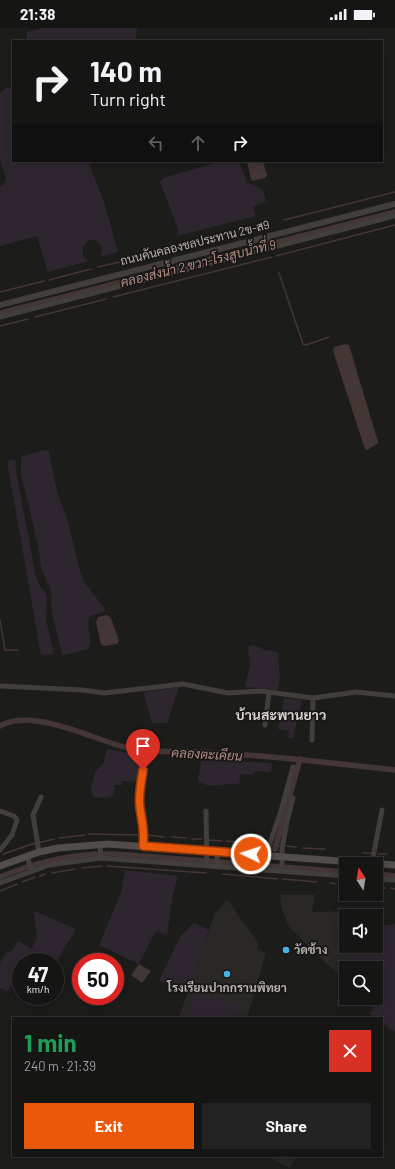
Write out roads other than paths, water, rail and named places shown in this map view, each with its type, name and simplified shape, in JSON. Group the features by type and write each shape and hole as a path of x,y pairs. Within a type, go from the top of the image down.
{"main road":[{"path":"0,866 28,859 39,852 68,847 100,846 143,846 217,854 266,855 282,859 339,862"},
{"path":"383,864 395,865"}],"street":[{"name":"ถนนคันคลองชลประทาน 2ข-ส9","path":"0,305 269,238 395,204"},
{"path":"0,317 395,216"},
{"path":"269,238 271,247"},
{"path":"0,686 82,690 104,693 183,684 228,693 251,691 313,698 356,692 395,696"},
{"path":"265,725 269,693"},
{"path":"312,740 313,698"},
{"path":"266,855 281,811 293,767"},
{"path":"143,770 139,794 140,808 145,831 143,846"},
{"path":"39,852 33,815 41,797"},
{"path":"282,870 286,821 293,798"},
{"path":"373,857 382,810"},
{"path":"0,811 14,816 17,820 12,835 0,850"},
{"path":"206,811 207,864"},
{"path":"100,846 101,857"},
{"path":"217,854 217,864"},
{"path":"0,883 31,869 101,857 217,864 339,875"},
{"path":"28,859 31,869"},
{"path":"383,879 395,880"}],"waterway":[{"path":"284,220 395,192"},
{"name":"คลองส่งน้ำ 2 ขวา-โรงสูบน้ำที่ 9","path":"0,313 395,212"},
{"path":"134,258 264,225"},
{"path":"276,256 395,225"},
{"path":"113,297 272,257"},
{"path":"98,267 128,260"},
{"path":"49,280 91,269"},
{"path":"279,273 303,344 306,345 329,337"},
{"path":"0,292 44,281"},
{"path":"35,317 106,299"},
{"path":"0,326 28,319"},
{"path":"0,621 5,650 18,650"},
{"name":"คลองตะเคียน","path":"0,726 14,721 30,720 65,727 132,749 157,752 250,755 395,770"},
{"path":"275,849 300,759"},
{"path":"89,834 141,835"},
{"path":"59,838 85,835"},
{"path":"148,835 164,837"},
{"path":"172,837 186,838"},
{"path":"38,843 54,839"},
{"path":"192,839 202,839"},
{"path":"209,840 222,841"},
{"path":"227,841 238,842"},
{"path":"3,854 35,843"},
{"path":"245,843 266,845"},
{"path":"273,845 280,846"},
{"path":"287,846 296,847"},
{"path":"303,848 325,849"},
{"path":"363,853 372,853"},
{"path":"0,877 43,862 100,854 339,871"},
{"path":"378,854 387,854"},
{"path":"82,868 102,866"},
{"path":"107,866 206,873"},
{"path":"52,873 75,869"},
{"path":"40,876 45,874"},
{"path":"223,874 278,879"},
{"path":"383,875 395,876"},
{"path":"22,882 35,877"},
{"path":"283,879 317,882"},
{"path":"330,883 336,884"},
{"path":"0,891 17,884"},
{"path":"391,888 395,889"}],"place":[{"name":"วัดช้าง","path":"286,950"},
{"name":"โรงเรียนปากกรานพิทยา","path":"227,974"}],"district":[{"name":"บ้านสะพานยาว","path":"281,715"}]}
